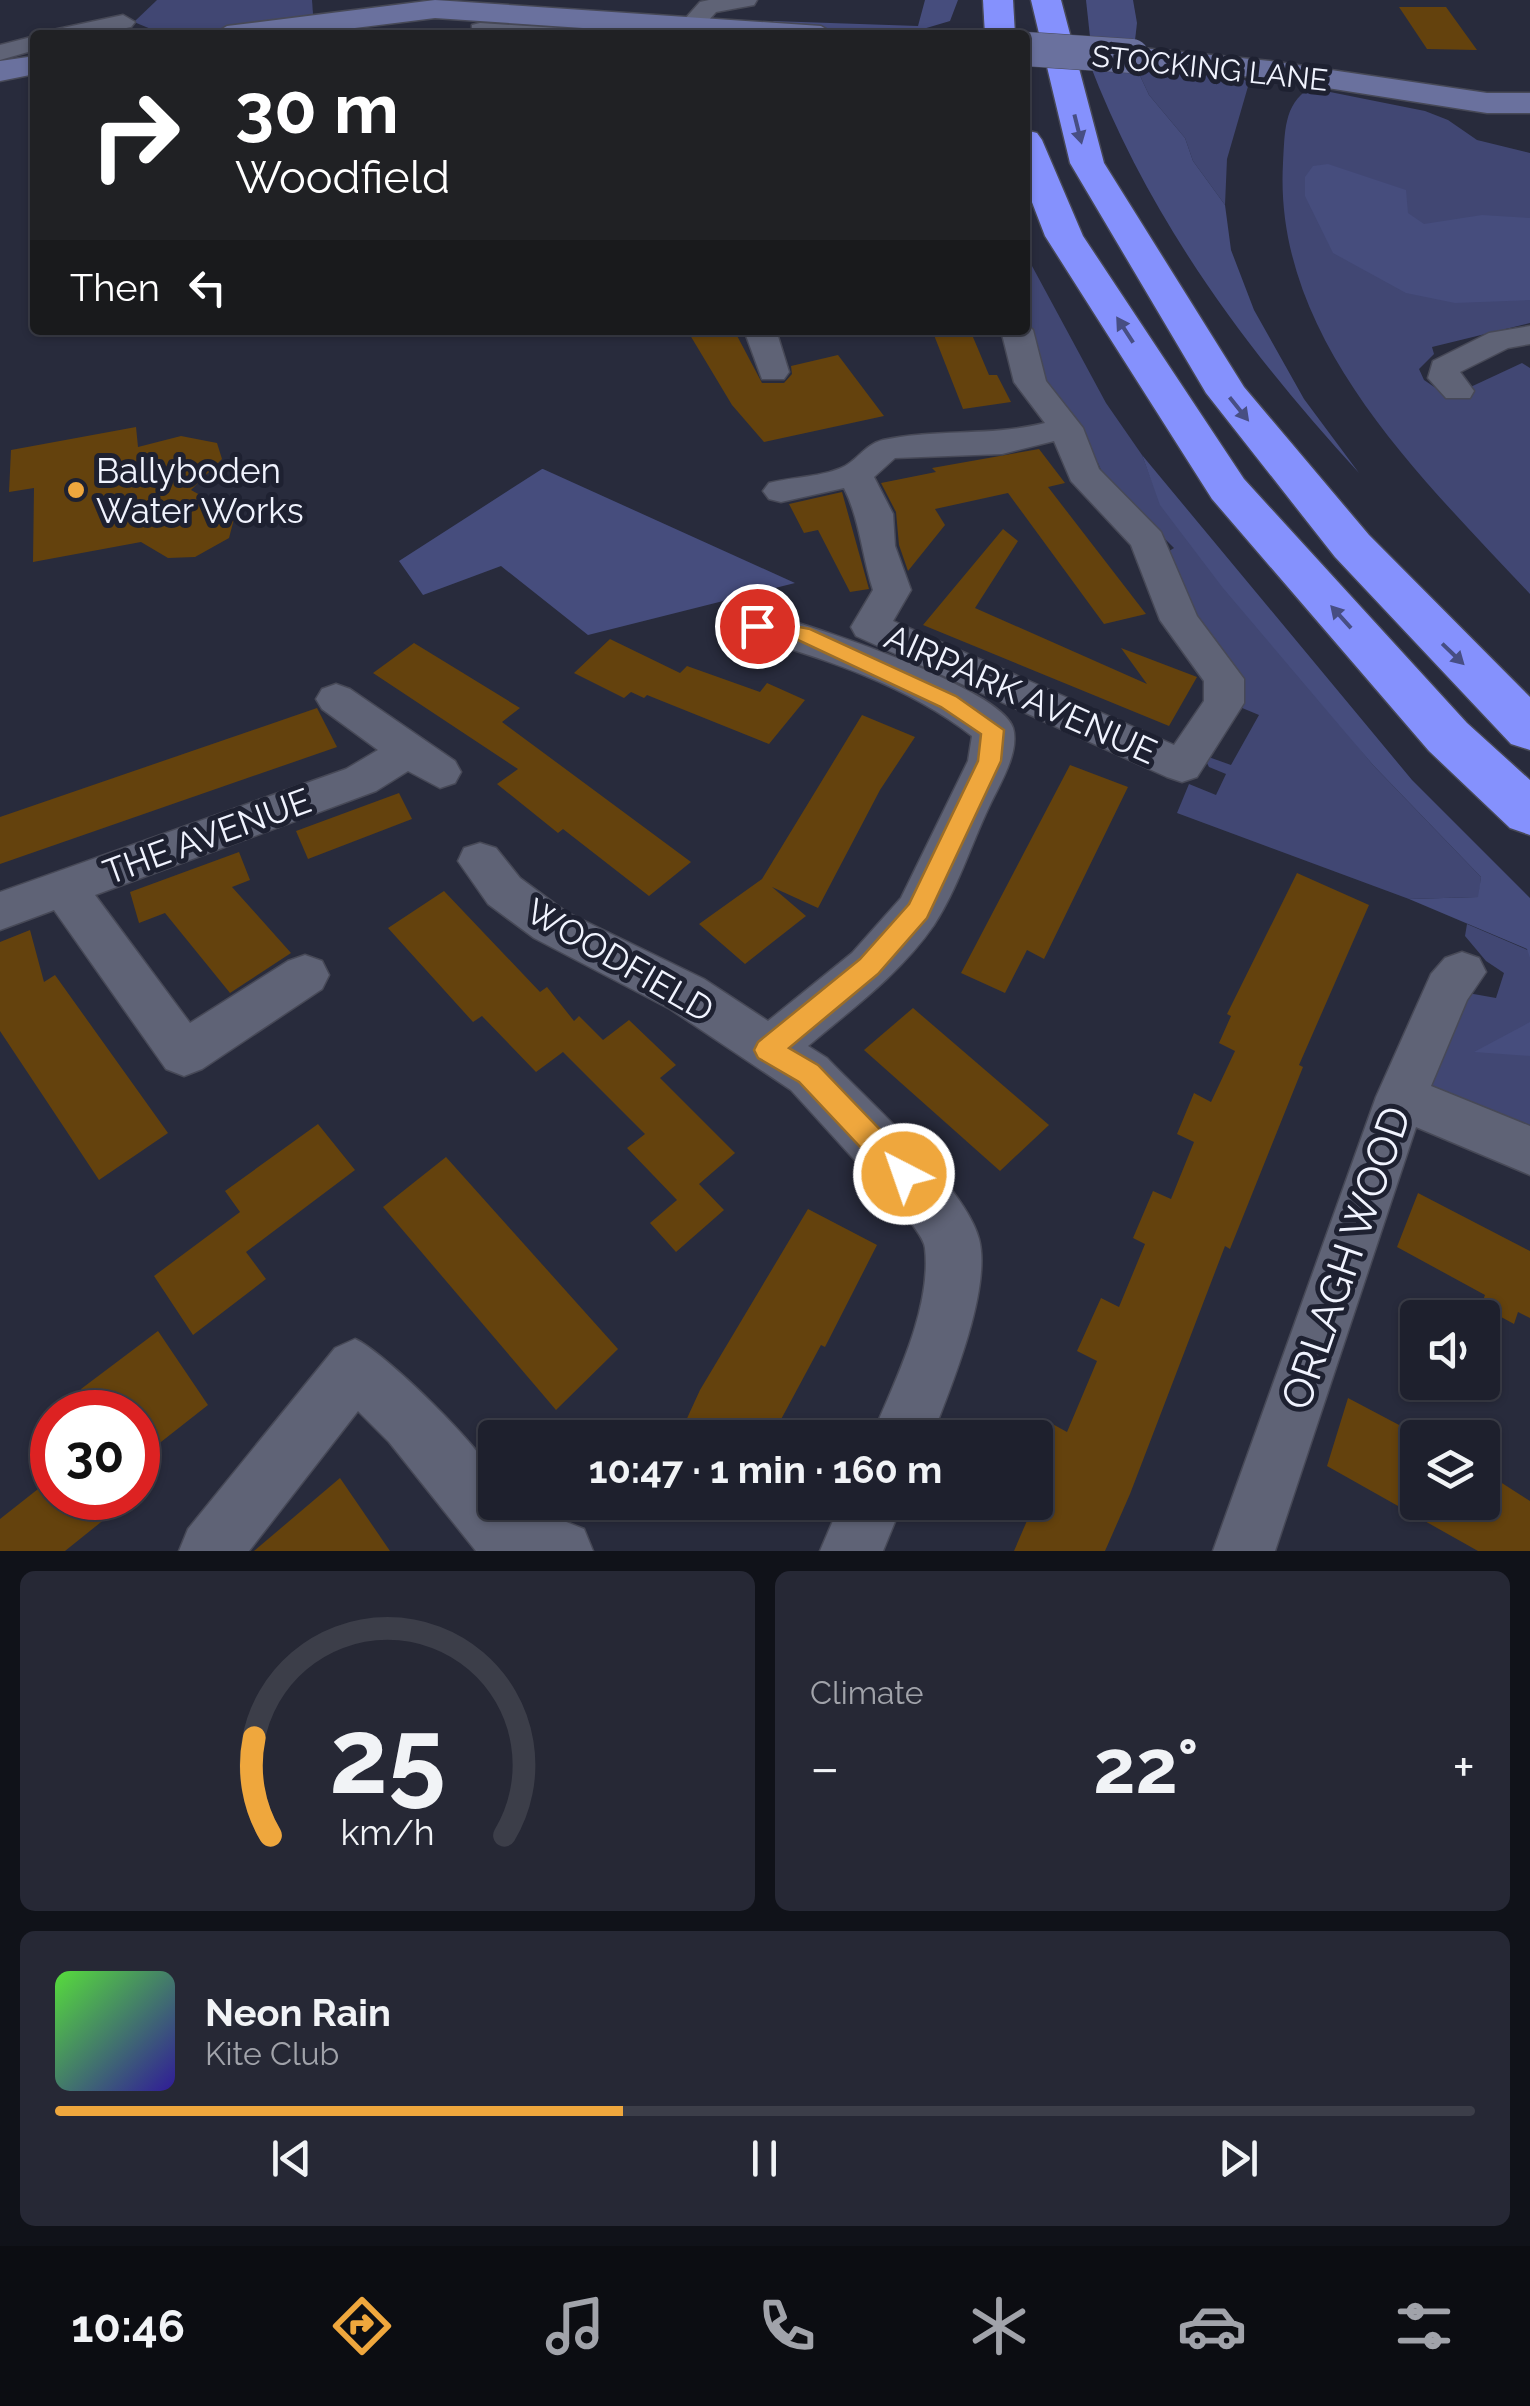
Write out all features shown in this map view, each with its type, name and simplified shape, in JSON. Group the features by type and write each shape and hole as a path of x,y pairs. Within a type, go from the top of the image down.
{"highway":[{"path":"998,0 1000,30"},
{"path":"1046,0 1086,164 1226,393 1352,546 1530,730"},
{"path":"1030,152 1064,236 1228,489 1448,737 1530,813"}],"main road":[{"path":"266,30 435,8 728,30"},
{"name":"STOCKING LANE","path":"1030,49 1270,70 1395,91 1482,111 1530,102"},
{"path":"0,70 30,66"},
{"name":"STOCKING LANE","path":"1482,111 1510,137"}],"street":[{"path":"125,29 143,0"},
{"path":"691,26 708,7 746,0"},
{"path":"0,53 30,44"},
{"path":"762,335 774,372"},
{"name":"AIRPARK AVENUE","path":"855,476 875,514 877,546 892,590 870,627 1182,766 1224,703 1224,678 1179,620 1148,540 1083,472 1066,428 1030,382 1018,335"},
{"path":"1458,391 1444,378 1452,352 1530,335"},
{"path":"780,491 855,476 884,450 916,444 1002,444 1066,428"},
{"path":"768,608 757,626 803,634 949,701 993,730 989,761 918,910 869,967 768,1050"},
{"name":"THE AVENUE","path":"0,911 361,780 425,761 336,699"},
{"name":"WOODFIELD","path":"480,861 504,890 550,925 687,994 809,1074 854,1117 929,1203 953,1241 947,1304 933,1364 909,1420"},
{"path":"63,888 184,1054 304,975"},
{"name":"ORLAGH WOOD","path":"1244,1551 1401,1097 1448,988 1462,972"},
{"path":"1401,1097 1530,1151"},
{"path":"210,1551 355,1368 410,1421 502,1534 562,1551"},
{"path":"851,1551 865,1520"}],"shaded area":[{"path":"157,0 312,0 313,14 220,30 153,30 134,22"},
{"path":"925,0 958,0 950,21 924,30 785,27 772,21 918,26"},
{"path":"1086,0 1133,0 1137,23 1134,49 1091,46"},
{"path":"1089,62 1135,65 1149,95 1185,138 1193,161 1225,205 1231,250 1254,310 1304,399 1359,473 1278,379 1204,280 1141,175"},
{"path":"1135,65 1237,75 1249,83 1227,159 1225,205 1193,161 1185,138 1149,95"},
{"path":"1310,88 1425,111 1448,120 1477,140 1530,153 1530,323 1432,347 1434,354 1419,369 1424,380 1449,397 1522,363 1530,368 1530,594 1401,452 1362,400 1328,345 1302,288 1286,227 1283,163 1290,111"},
{"path":"1328,164 1406,190 1408,213 1424,224 1482,215 1530,218 1530,300 1455,303 1406,293 1333,253 1305,196 1305,177 1313,166"},
{"path":"1030,262 1106,403 1142,455 1161,505 1373,765 1481,877 1479,897 1409,899 1177,813 1189,784 1216,795 1226,774 1209,767 1203,755 1231,765 1259,715 1235,705 1236,668 1191,613 1180,574 1169,573 1166,553 1174,548 1105,479 1098,463 1089,463 1051,405 1029,335"},
{"path":"1142,455 1412,780 1530,898 1530,958 1527,949 1409,899 1478,897 1481,877 1373,765 1223,588 1160,505"},
{"path":"542,469 795,583 588,635 501,566 423,595 399,561"},
{"path":"1467,924 1530,951 1530,1144 1427,1088 1468,993 1496,998 1504,973 1486,961 1465,936"},
{"path":"1530,1022 1530,1056 1474,1052"}],"building":[{"path":"1399,7 1446,7 1477,50 1427,49"},
{"path":"690,335 737,335 762,383 784,383 792,374 791,366 838,355 884,416 764,442 732,405"},
{"path":"934,335 972,335 989,375 997,375 1011,402 963,409"},
{"path":"136,427 138,447 181,436 217,443 222,459 191,490 229,511 234,519 229,538 195,557 168,558 141,542 33,562 34,488 9,492 11,450"},
{"path":"1039,449 1065,483 1048,487 1146,614 1104,624 1008,493 935,509 945,525 908,571 899,545 896,512 881,483 936,472 932,468"},
{"path":"842,492 869,589 850,592 818,530 804,533 789,504"},
{"path":"1003,529 1018,541 975,608 1147,684 1121,648 1197,677 1169,726 923,625"},
{"path":"610,639 680,673 687,666 760,692 767,683 805,700 769,744 647,695 644,698 631,692 624,698 574,673"},
{"path":"414,643 520,708 502,722 691,862 649,896 563,829 558,833 497,784 518,769 373,673"},
{"path":"317,708 337,747 0,864 0,817"},
{"path":"862,715 915,737 880,790 818,908 772,887 806,916 745,964 699,924 762,879"},
{"path":"1070,765 1128,787 1044,959 1027,950 1005,993 961,973"},
{"path":"399,793 412,819 308,859 296,831"},
{"path":"239,852 250,880 232,887 291,953 230,993 165,913 139,923 130,892"},
{"path":"1297,873 1369,905 1299,1065 1303,1067 1230,1249 1225,1246 1105,1551 1014,1551 1027,1520 1053,1520 1053,1424 1067,1432 1097,1361 1077,1351 1101,1298 1119,1307 1145,1244 1133,1238 1153,1191 1171,1199 1194,1142 1177,1134 1194,1093 1211,1102 1235,1051 1219,1043 1231,1016 1227,1014"},
{"path":"444,891 540,992 547,987 574,1021 579,1016 603,1040 629,1020 676,1065 660,1078 735,1153 699,1184 724,1210 676,1252 650,1223 677,1200 627,1148 645,1134 563,1052 536,1072 482,1016 473,1022 388,928"},
{"path":"30,930 44,982 55,975 168,1133 99,1180 0,1031 0,942"},
{"path":"913,1008 1049,1125 1000,1171 864,1050"},
{"path":"318,1124 355,1170 246,1252 266,1279 193,1335 154,1276 240,1212 225,1191"},
{"path":"446,1157 618,1349 556,1410 383,1207"},
{"path":"1418,1193 1530,1251 1530,1318 1518,1312 1514,1324 1500,1316 1500,1300 1483,1300 1485,1295 1397,1247"},
{"path":"808,1209 877,1245 825,1347 821,1345 781,1420 686,1420 700,1390"},
{"path":"158,1331 208,1405 160,1443 160,1390 81,1389"},
{"path":"1348,1398 1400,1425 1400,1507 1327,1466"},
{"path":"340,1478 390,1551 254,1551"},
{"path":"1500,1482 1530,1501 1530,1551 1478,1551 1423,1520 1500,1520"},
{"path":"30,1495 30,1520 104,1520 65,1551 0,1551 0,1519"}],"place":[{"name":"Ballyboden Water Works","path":"76,490"}],"route":[{"path":"757,626 803,634 949,701 993,730 989,761 918,910 869,967 768,1050 809,1074 854,1117 904,1174"}]}
